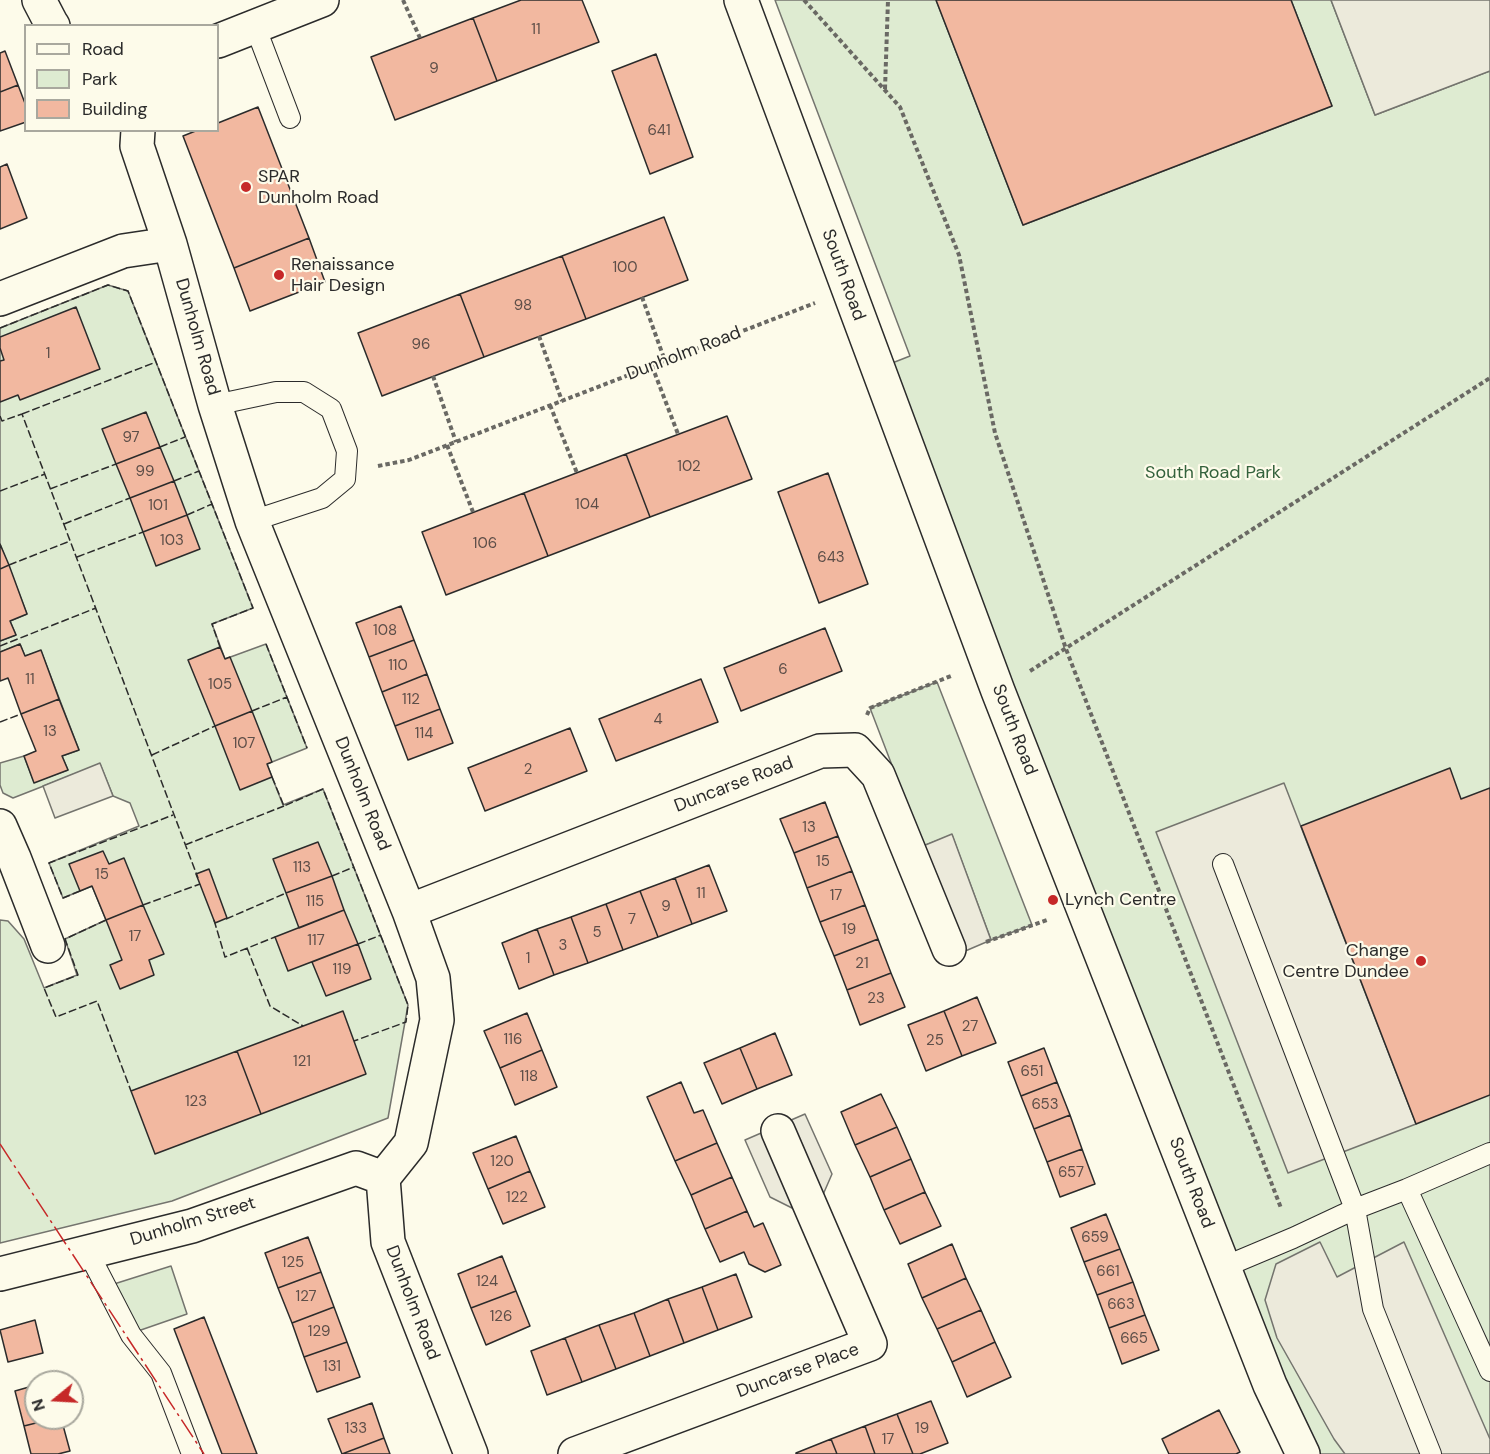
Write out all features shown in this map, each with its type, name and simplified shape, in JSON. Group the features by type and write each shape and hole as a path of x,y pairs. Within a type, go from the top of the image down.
{"street":[{"path":"39,0 52,24"},
{"path":"219,41 322,0"},
{"name":"South Road","path":"741,0 993,677 1270,1385 1303,1454"},
{"name":"Dunholm Road","path":"138,132 136,146 170,244 215,405 252,521 434,978 437,1020 411,1143 383,1178 388,1242 471,1454"},
{"path":"0,298 123,251 170,244"},
{"path":"855,750 878,775 949,949"},
{"name":"Duncarse Road","path":"409,911 820,751 855,750"},
{"path":"0,826 12,887 48,946"},
{"name":"Duncarse Place","path":"575,1454 870,1344 778,1131"},
{"name":"Dunholm Street","path":"0,1274 192,1226 356,1168 383,1178"}],"lane":[{"path":"255,26 290,118"},
{"path":"215,405 276,392 304,392 331,410 347,451 345,478 322,498 252,521"},
{"path":"1223,864 1355,1209 1373,1309 1431,1454"},
{"path":"1224,1267 1490,1153"},
{"path":"1407,1189 1490,1371"},
{"path":"88,1252 131,1335 161,1373 192,1454"}],"path":[{"path":"403,0 420,38"},
{"path":"804,0 900,107 959,255 996,433 1066,649 1293,1238"},
{"path":"885,90 888,0"},
{"name":"Dunholm Road","path":"383,465 409,460 849,290"},
{"path":"642,297 665,361"},
{"path":"538,336 562,401"},
{"path":"652,366 678,434"},
{"path":"433,376 456,442"},
{"path":"855,750 870,708 993,677 1066,649 1490,378"},
{"path":"550,405 577,473"},
{"path":"447,445 473,512"},
{"path":"949,949 963,952 1083,907"}],"green space":[{"name":"South Road Park","path":"775,0 936,0 1023,225 1332,106 1291,0 1331,0 1375,115 1490,71 1490,1454 1303,1454 877,369 910,356"},
{"path":"108,285 128,291 253,608 212,624 225,659 266,644 307,748 267,764 283,805 323,789 408,1005 388,1118 172,1201 0,1243 0,920 8,921 24,939 44,988 77,975 65,939 106,920 92,886 63,898 49,863 139,826 130,803 113,796 100,764 13,798 3,793 0,785 0,763 24,756 34,782 68,770 62,756 79,750 41,651 25,656 20,644 0,652 0,641 16,635 10,621 27,614 0,544 0,328"},
{"path":"937,682 1032,925 991,940 952,835 923,846 870,708"},
{"path":"171,1266 187,1314 138,1331 114,1284"}],"shaded area":[{"path":"1331,0 1490,0 1490,71 1375,115"},
{"path":"100,763 113,796 55,818 43,786"},
{"path":"1284,783 1416,1124 1288,1173 1156,832"},
{"path":"952,834 991,940 963,952 923,846"},
{"path":"805,1114 832,1174 822,1197 794,1209 770,1197 745,1140"},
{"path":"1320,1242 1337,1277 1404,1242 1490,1439 1490,1454 1345,1454 1334,1439 1277,1338 1265,1300 1276,1264"}],"building":[{"path":"521,0 582,0 599,42 497,81 473,18"},
{"path":"936,0 1291,0 1332,106 1023,225"},
{"path":"473,18 497,81 395,120 371,57"},
{"path":"5,51 18,85 0,92 0,53"},
{"path":"656,54 693,157 650,174 612,71"},
{"path":"18,85 24,101 24,123 0,131 0,92"},
{"name":"SPAR Dunholm Road","path":"258,107 309,238 234,268 183,136 193,132 219,132 219,123"},
{"path":"7,164 27,218 0,229 0,167"},
{"path":"664,217 688,280 586,319 562,256"},
{"name":"Renaissance Hair Design","path":"309,238 325,282 250,311 234,268"},
{"path":"562,256 586,319 484,357 460,294"},
{"path":"460,294 484,357 382,396 358,333"},
{"path":"76,307 100,369 20,400 18,395 0,402 0,361 4,360 0,348 0,337"},
{"path":"146,412 160,447 116,464 102,429"},
{"path":"727,416 752,479 650,517 626,454"},
{"path":"160,447 174,481 130,498 116,464"},
{"path":"626,454 650,517 548,556 524,493"},
{"path":"828,473 868,584 819,603 778,492"},
{"path":"174,481 187,515 143,532 130,498"},
{"path":"524,493 548,556 446,595 422,532"},
{"path":"187,515 200,549 156,566 143,532"},
{"path":"0,544 9,565 0,569"},
{"path":"9,565 27,614 10,621 16,635 0,641 0,569"},
{"path":"401,606 414,640 369,657 356,623"},
{"path":"825,628 842,671 741,711 724,668"},
{"path":"414,640 427,674 382,692 369,657"},
{"path":"20,644 25,656 41,650 59,699 21,714 8,678 0,681 0,652"},
{"path":"220,647 225,659 230,657 252,711 215,726 188,660"},
{"path":"427,674 440,709 395,726 382,692"},
{"path":"701,679 718,722 616,761 599,719"},
{"path":"59,699 79,750 62,756 68,770 34,783 24,756 36,751 21,714"},
{"path":"440,709 453,743 408,760 395,726"},
{"path":"252,711 272,762 267,764 272,777 240,790 215,726"},
{"path":"570,728 587,771 485,811 468,768"},
{"name":"Change Centre Dundee","path":"1450,768 1461,799 1490,788 1490,1095 1416,1124 1301,826"},
{"path":"825,802 838,836 794,853 780,819"},
{"path":"838,836 852,871 807,888 794,853"},
{"path":"318,842 332,876 286,893 273,859"},
{"path":"103,851 109,864 124,858 143,905 106,920 92,886 80,891 69,864"},
{"path":"709,865 727,911 692,924 675,878"},
{"path":"209,869 227,918 215,923 196,874"},
{"path":"852,871 865,905 820,922 807,888"},
{"path":"332,876 344,910 299,928 286,893"},
{"path":"675,878 692,924 658,937 640,891"},
{"path":"640,891 658,937 623,950 606,904"},
{"path":"606,904 623,950 588,963 571,917"},
{"path":"143,905 164,954 149,960 154,975 120,989 110,965 122,960 106,920"},
{"path":"865,905 878,939 834,956 820,922"},
{"path":"344,910 358,944 288,971 275,937"},
{"path":"571,917 588,963 554,975 537,929"},
{"path":"537,929 554,975 519,989 502,943"},
{"path":"878,939 891,973 847,990 834,956"},
{"path":"358,944 371,979 326,996 312,962"},
{"path":"891,973 905,1007 860,1025 847,990"},
{"path":"977,997 996,1043 962,1056 944,1011"},
{"path":"343,1011 366,1074 261,1114 237,1051"},
{"path":"944,1011 962,1056 926,1071 908,1025"},
{"path":"527,1013 542,1050 500,1068 484,1031"},
{"path":"775,1033 792,1075 757,1089 740,1048"},
{"path":"740,1048 757,1089 722,1104 704,1063"},
{"path":"1044,1048 1057,1082 1021,1096 1008,1062"},
{"path":"542,1050 557,1087 515,1105 500,1068"},
{"path":"237,1051 261,1114 155,1154 131,1091"},
{"path":"681,1082 694,1113 703,1110 717,1143 675,1161 647,1097"},
{"path":"1057,1082 1070,1115 1034,1129 1021,1096"},
{"path":"881,1094 897,1127 855,1145 841,1112"},
{"path":"1070,1115 1082,1149 1047,1162 1034,1129"},
{"path":"897,1127 911,1159 870,1177 855,1145"},
{"path":"516,1136 530,1171 488,1189 473,1153"},
{"path":"717,1143 732,1177 691,1195 675,1161"},
{"path":"1082,1149 1095,1184 1060,1197 1047,1162"},
{"path":"911,1159 925,1192 884,1210 870,1177"},
{"path":"530,1171 545,1207 503,1224 488,1189"},
{"path":"732,1177 747,1211 705,1229 691,1195"},
{"path":"925,1192 941,1226 900,1244 884,1210"},
{"path":"747,1211 754,1227 763,1223 781,1265 765,1272 749,1264 744,1252 720,1262 705,1229"},
{"path":"1106,1214 1120,1249 1084,1262 1071,1228"},
{"path":"308,1237 321,1272 278,1288 265,1253"},
{"path":"952,1244 966,1278 922,1298 908,1264"},
{"path":"1120,1249 1133,1282 1097,1295 1084,1262"},
{"path":"502,1256 516,1291 471,1308 458,1274"},
{"path":"321,1272 334,1307 292,1323 278,1288"},
{"path":"736,1274 752,1317 718,1330 702,1287"},
{"path":"966,1278 981,1310 937,1329 922,1298"},
{"path":"1133,1282 1145,1315 1109,1328 1097,1295"},
{"path":"702,1287 718,1330 684,1343 668,1299"},
{"path":"516,1291 530,1326 486,1345 471,1308"},
{"path":"668,1299 684,1343 650,1356 634,1313"},
{"path":"334,1307 347,1342 304,1357 292,1323"},
{"path":"981,1310 995,1342 952,1362 937,1329"},
{"path":"634,1313 650,1356 616,1369 599,1325"},
{"path":"1145,1315 1159,1350 1122,1364 1109,1328"},
{"path":"204,1317 257,1454 222,1454 174,1329"},
{"path":"35,1320 43,1353 8,1362 0,1330"},
{"path":"599,1325 616,1369 582,1382 565,1338"},
{"path":"565,1338 582,1382 547,1395 531,1351"},
{"path":"347,1342 360,1377 317,1392 304,1357"},
{"path":"995,1342 1011,1377 967,1397 952,1362"},
{"path":"24,1388 24,1426 15,1391"},
{"path":"931,1401 948,1443 920,1454 913,1454 897,1414"},
{"path":"372,1403 384,1438 342,1454 328,1419"},
{"path":"1219,1410 1240,1452 1236,1454 1169,1454 1162,1439"},
{"path":"897,1414 913,1454 875,1454 865,1426"},
{"path":"865,1426 875,1454 837,1454 831,1439"},
{"path":"25,1430 64,1430 70,1451 58,1454 31,1454"},
{"path":"384,1438 390,1454 342,1454"},
{"path":"831,1439 837,1454 796,1454 796,1453"}],"fence":[{"path":"0,328 108,285 128,291 253,608 212,624 220,647"},
{"path":"22,414 156,362"},
{"path":"0,416 2,421 22,414 198,878"},
{"path":"160,447 185,437"},
{"path":"50,489 116,464"},
{"path":"174,481 199,471"},
{"path":"0,491 45,474"},
{"path":"64,524 130,498"},
{"path":"187,515 212,504"},
{"path":"77,557 143,532"},
{"path":"9,565 70,541"},
{"path":"0,646 96,608"},
{"path":"266,644 307,748"},
{"path":"252,711 287,697"},
{"path":"0,722 21,714"},
{"path":"152,755 215,726"},
{"path":"272,777 284,806 323,789 408,1005 406,1022 354,1041"},
{"path":"185,845 284,806"},
{"path":"80,891 63,898 49,863 173,815"},
{"path":"332,876 354,867"},
{"path":"143,905 200,884"},
{"path":"226,919 286,893"},
{"path":"106,920 65,939 78,975 44,988 56,1017 97,1001 131,1091"},
{"path":"214,920 225,957 275,937"},
{"path":"358,944 381,935"},
{"path":"247,948 270,1006 303,1026"}],"power":[{"path":"0,1144 204,1454"}],"place":[{"name":"SPAR Dunholm Road","path":"246,187"},
{"name":"Renaissance Hair Design","path":"279,275"},
{"name":"Lynch Centre","path":"1053,900"},
{"name":"Change Centre Dundee","path":"1421,961"}]}
